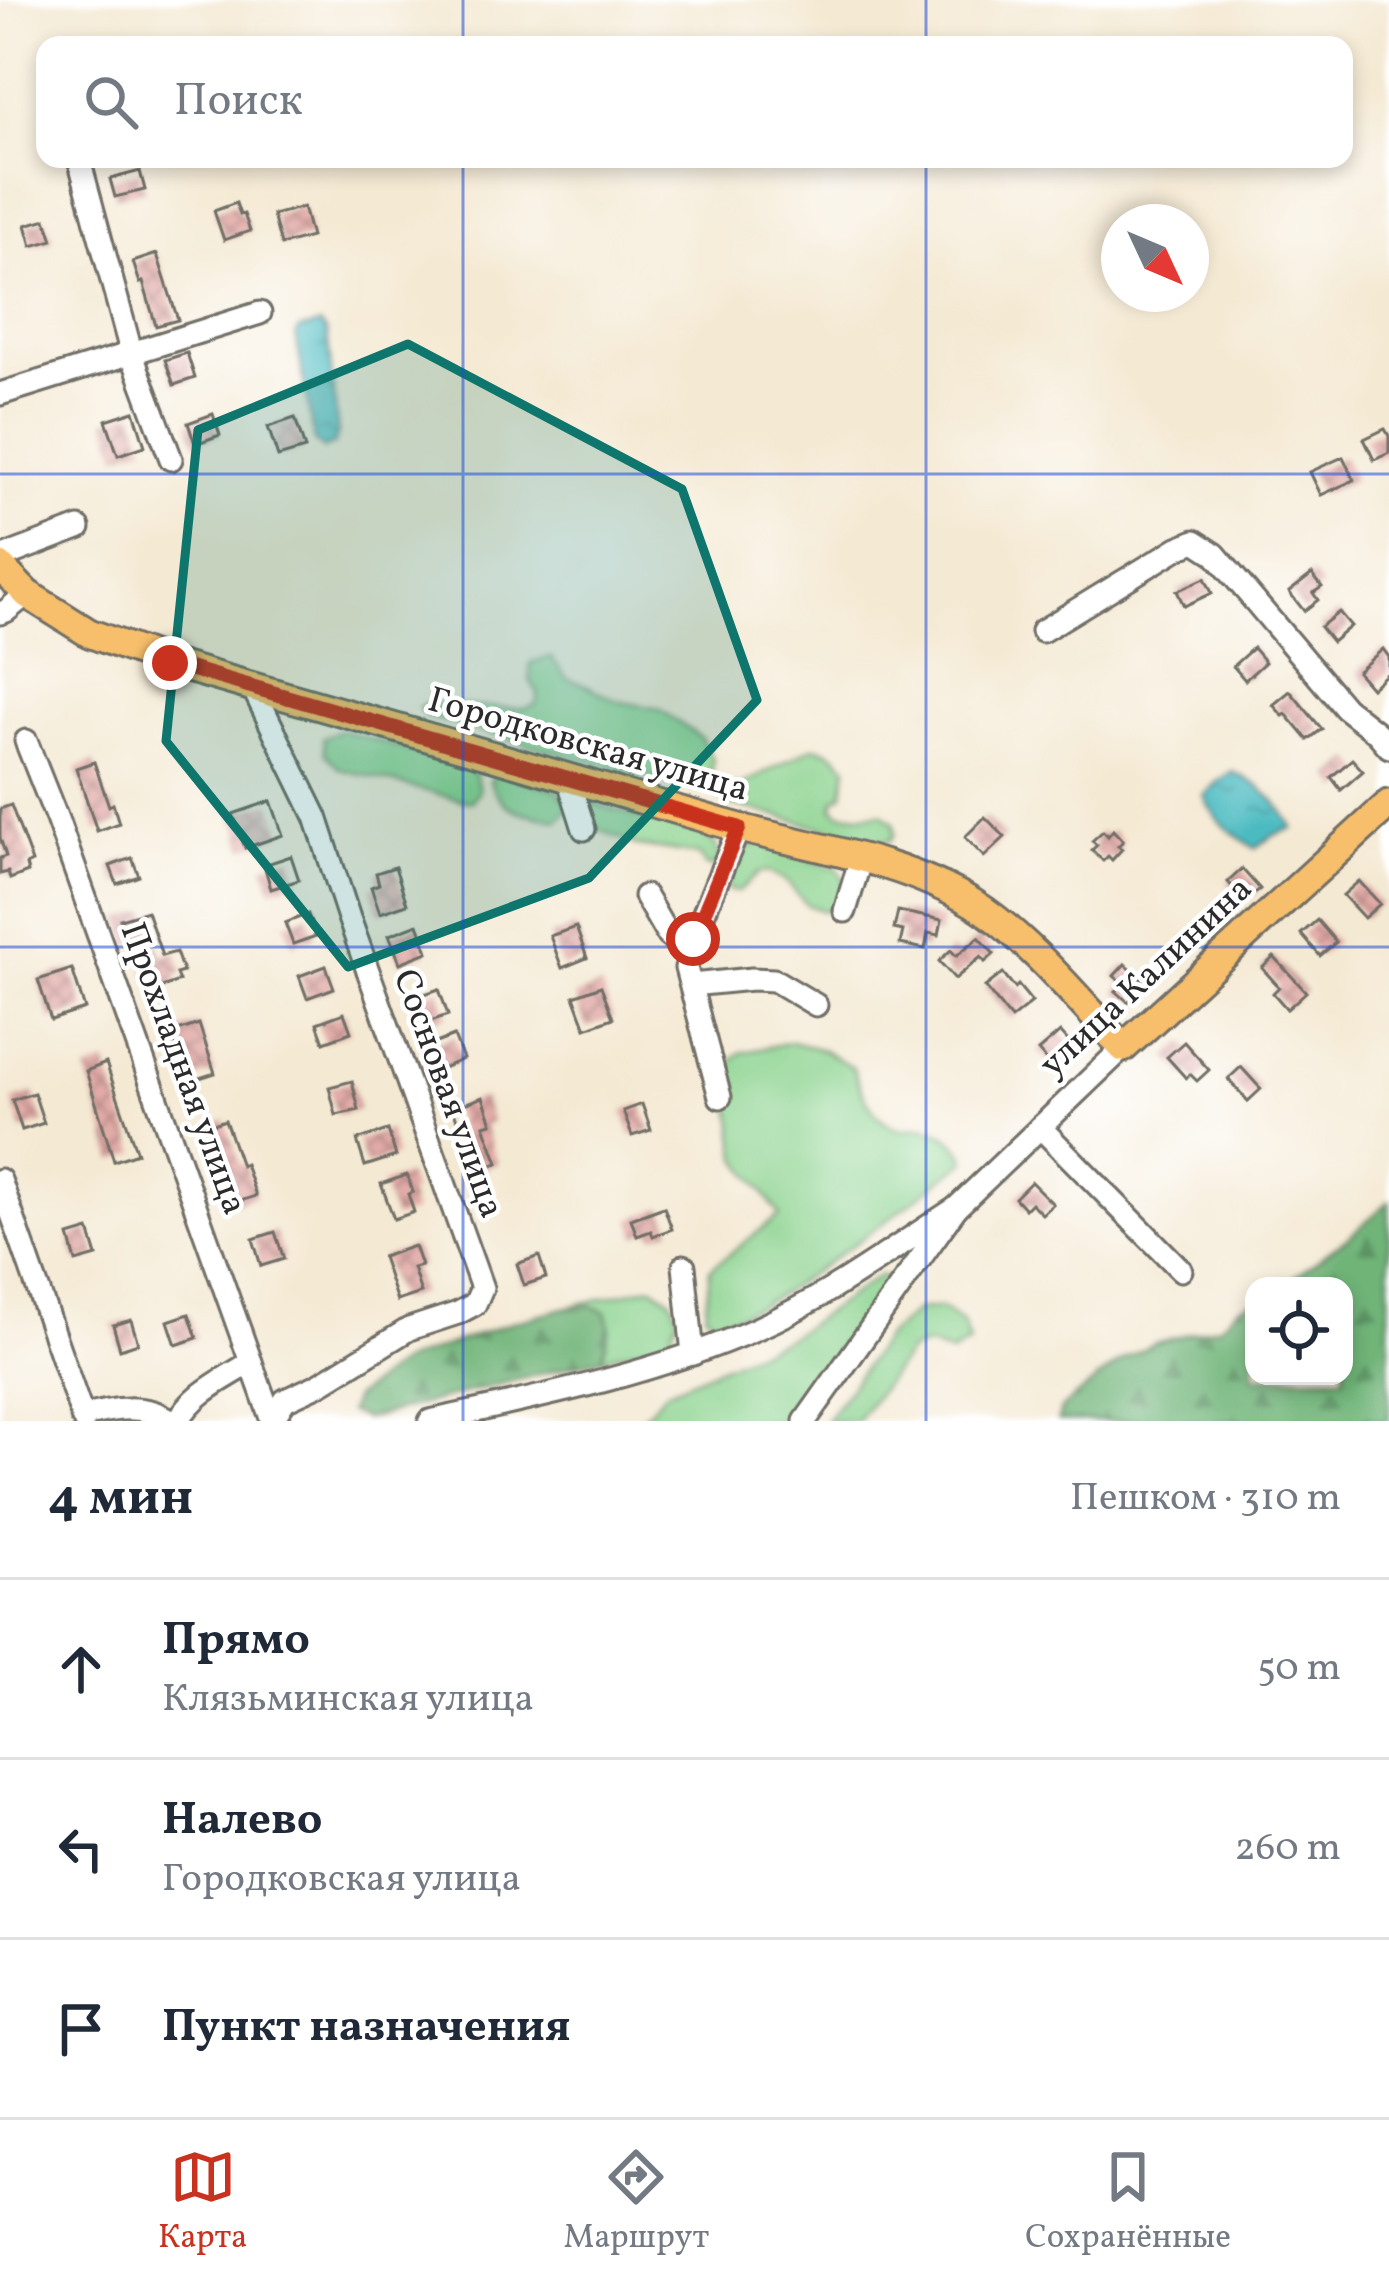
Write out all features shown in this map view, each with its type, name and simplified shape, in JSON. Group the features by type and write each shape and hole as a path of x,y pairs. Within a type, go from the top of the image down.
{"main road":[{"name":"Городковская улица","path":"0,562 27,594 89,633 170,663 739,828 861,858 950,891 987,912 1021,941 1123,1048"},
{"name":"улица Калинина","path":"1123,1048 1389,804"}],"street":[{"path":"81,168 132,355 171,460"},
{"path":"0,394 260,313"},
{"path":"0,562 80,528"},
{"path":"1042,631 1195,541 1215,554 1345,708 1389,747"},
{"path":"0,613 27,594"},
{"name":"Сосновая улица","path":"252,686 316,817 482,1288 476,1304 409,1329 285,1400 272,1421"},
{"name":"Прохладная улица","path":"26,741 272,1421"},
{"path":"568,778 584,829"},
{"path":"720,1097 686,968 739,828"},
{"path":"845,911 861,858"},
{"path":"645,896 668,936 691,950"},
{"path":"691,985 773,980 816,1004"},
{"name":"улица Калинина","path":"956,1208 1123,1048"},
{"path":"1040,1127 1181,1270"},
{"path":"0,1180 83,1419 129,1408 152,1409 175,1421 203,1391 251,1362"},
{"path":"430,1421 693,1354 763,1326 956,1208"},
{"path":"805,1421 956,1208"},
{"path":"883,1255 908,1250 915,1259 913,1270"},
{"path":"684,1267 693,1354"}],"highlighted area":[{"path":"408,344 682,489 757,700 589,878 348,967 166,741 198,430"}],"green space":[{"path":"551,657 567,679 617,701 659,709 701,738 713,759 712,772 697,790 426,717 419,708 427,704 525,709 536,704 538,693 530,680 530,663"},
{"path":"340,730 465,767 476,776 479,790 472,801 465,801 340,769 325,753 323,738"},
{"path":"813,747 833,753 847,767 843,794 833,807 839,813 882,813 894,823 890,841 729,804 719,794"},
{"path":"496,772 557,790 567,811 558,820 509,807 490,782"},
{"path":"594,804 703,834 720,856 715,867 706,866 699,855 637,846 589,825 586,814"},
{"path":"760,843 838,869 845,881 837,907 824,911 807,905 786,881 769,872 759,873 739,891 730,891 727,878 738,851"},
{"path":"791,1042 824,1050 853,1068 864,1096 884,1120 901,1129 921,1127 943,1134 955,1142 966,1161 790,1287 717,1321 705,1313 710,1269 780,1215 738,1158 728,1082 730,1062 740,1053"},
{"path":"1389,1201 1389,1421 1058,1421 1061,1408 1124,1359 1155,1343 1221,1325 1245,1304 1245,1385 1353,1385 1353,1277 1294,1277"},
{"path":"879,1276 892,1277 889,1293 790,1421 639,1421 666,1391 789,1337"},
{"path":"653,1286 671,1299 678,1315 670,1339 602,1358 610,1327 606,1312 583,1303"},
{"path":"583,1303 606,1312 610,1327 602,1358 365,1419 348,1412 354,1398 402,1362 512,1322"},
{"path":"941,1308 963,1323 969,1343 951,1354 927,1345 910,1351 856,1421 826,1421 886,1336 917,1310"}],"water":[{"path":"321,325 327,332 338,433 335,444 323,449 314,441 296,336 300,329"},
{"path":"1232,772 1268,794 1293,828 1255,848 1225,826 1204,796"}],"building":[{"path":"140,171 145,190 115,197 110,179"},
{"path":"236,203 250,231 224,240 214,211"},
{"path":"303,207 311,237 281,245 273,215"},
{"path":"46,219 53,240 32,246 26,225"},
{"path":"157,254 178,320 156,326 133,262"},
{"path":"187,353 195,378 174,385 165,360"},
{"path":"134,411 145,446 118,455 106,420"},
{"path":"213,414 220,435 195,444 188,423"},
{"path":"295,418 305,449 278,457 268,427"},
{"path":"1385,429 1389,453 1374,460 1364,439"},
{"path":"1343,457 1354,480 1321,495 1310,472"},
{"path":"1312,574 1322,587 1313,593 1318,600 1304,611 1289,592"},
{"path":"1205,578 1212,593 1184,606 1177,591"},
{"path":"1339,612 1351,626 1332,642 1320,627"},
{"path":"1253,648 1265,662 1245,680 1233,666"},
{"path":"1383,649 1389,657 1389,672 1371,688 1357,672"},
{"path":"1290,691 1322,729 1308,740 1273,705"},
{"path":"1352,759 1363,771 1341,790 1331,777"},
{"path":"94,762 119,823 97,831 76,768"},
{"path":"271,801 283,835 245,848 233,814"},
{"path":"11,805 32,862 26,865 28,872 10,879 8,872 0,874 0,858 6,856 0,838 0,809"},
{"path":"985,817 1005,837 984,857 965,837"},
{"path":"1113,830 1123,841 1118,846 1122,849 1112,860 1108,856 1103,861 1092,850 1097,845 1092,841 1103,831 1108,836"},
{"path":"291,856 299,880 271,889 264,865"},
{"path":"132,858 139,876 117,884 110,866"},
{"path":"395,867 407,904 380,913 371,887 379,884 376,873"},
{"path":"1242,869 1260,889 1246,901 1228,882"},
{"path":"1359,881 1380,904 1364,918 1343,895"},
{"path":"147,911 162,956 176,952 183,972 176,974 179,981 159,988 156,981 149,983 135,943 128,945 120,919"},
{"path":"898,911 942,920 939,935 928,933 925,949 900,944 903,931 894,929"},
{"path":"308,914 316,936 293,944 285,923"},
{"path":"1317,920 1336,942 1320,956 1301,934"},
{"path":"418,924 428,952 400,963 389,935"},
{"path":"576,927 587,958 562,968 550,936"},
{"path":"979,937 994,954 985,962 981,957 955,979 939,961 951,950 956,956"},
{"path":"1274,957 1306,992 1287,1009 1273,993 1279,987 1262,968"},
{"path":"1125,964 1146,984 1128,1002 1116,991 1123,984 1114,976"},
{"path":"326,966 334,988 307,998 299,976"},
{"path":"72,969 85,1009 51,1020 38,980"},
{"path":"1003,973 1032,1002 1011,1019 985,987"},
{"path":"601,986 613,1018 586,1028 574,996"},
{"path":"439,989 448,1015 419,1025 410,999"},
{"path":"344,1013 351,1032 324,1042 317,1023"},
{"path":"199,1024 215,1073 187,1082 172,1033"},
{"path":"1060,1032 1071,1044 1063,1050 1068,1056 1053,1068 1038,1051"},
{"path":"454,1036 463,1059 438,1070 428,1046"},
{"path":"1184,1042 1209,1070 1197,1081 1190,1074 1186,1078 1167,1057"},
{"path":"106,1063 137,1153 114,1161 86,1071"},
{"path":"1241,1067 1261,1089 1248,1101 1228,1079"},
{"path":"352,1081 359,1110 336,1115 329,1087"},
{"path":"34,1093 44,1123 22,1130 12,1100"},
{"path":"483,1097 492,1123 484,1125 498,1163 474,1172 453,1108"},
{"path":"642,1104 651,1130 632,1136 623,1111"},
{"path":"225,1120 256,1196 234,1203 205,1127"},
{"path":"388,1130 396,1156 365,1166 357,1140"},
{"path":"407,1175 414,1212 394,1219 381,1184"},
{"path":"1031,1182 1053,1204 1042,1214 1031,1203 1025,1209 1015,1198"},
{"path":"664,1207 672,1229 637,1236 631,1219"},
{"path":"89,1230 97,1256 76,1262 69,1236"},
{"path":"275,1232 284,1259 261,1266 253,1239"},
{"path":"414,1246 421,1266 413,1268 421,1293 397,1301 382,1257"},
{"path":"539,1256 546,1278 524,1285 517,1264"},
{"path":"189,1314 197,1338 176,1345 168,1321"},
{"path":"131,1320 138,1343 120,1349 113,1325"}],"route":[{"path":"170,663 739,828 693,939"}]}
